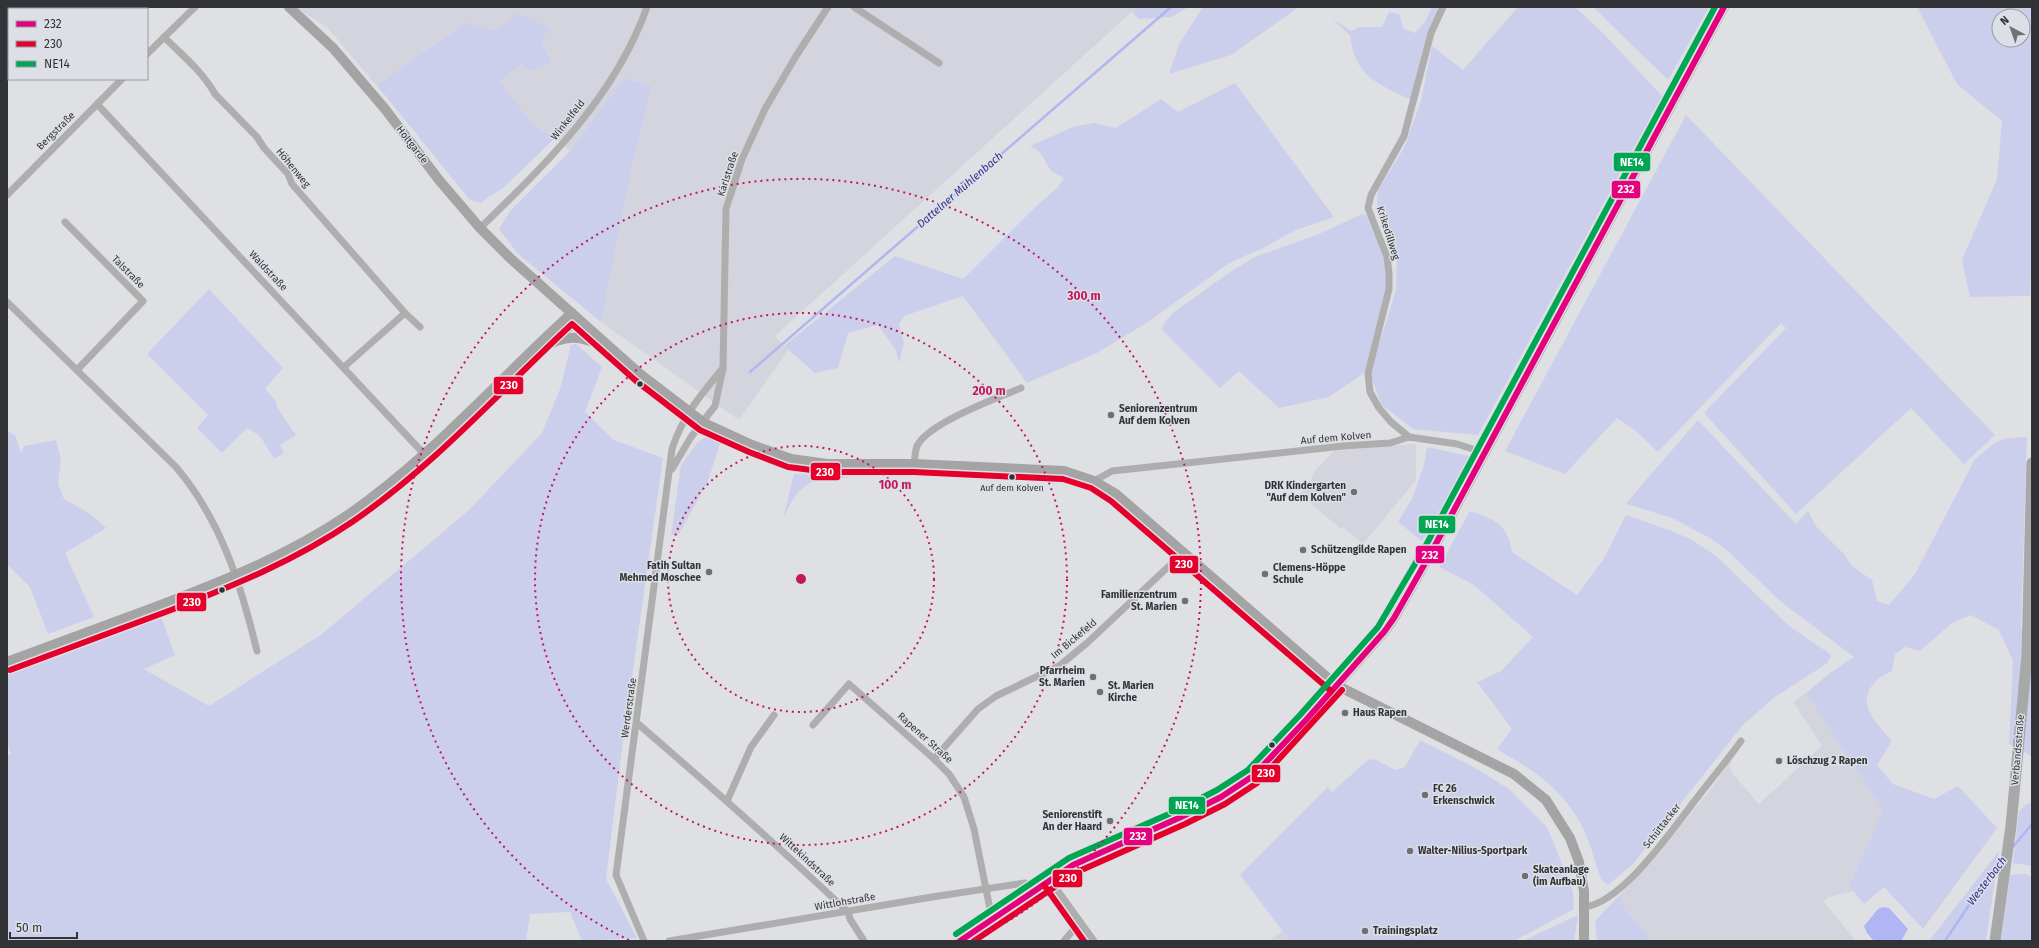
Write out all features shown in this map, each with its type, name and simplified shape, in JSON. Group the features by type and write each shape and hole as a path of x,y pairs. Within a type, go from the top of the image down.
{"main road":[{"name":"Verbandsstraße","path":"1995,941 2008,852 2027,655 2032,463"}],"street":[{"path":"148,53 195,7"},
{"name":"Holtgarde","path":"289,7 333,48 480,228 531,278 619,355"},
{"name":"Winkelfeld","path":"480,228 556,151 588,112 617,69 640,25 646,7"},
{"name":"Karlstraße","path":"704,422 715,406 723,368 723,294 726,209 742,159 765,108 796,56 828,7"},
{"path":"854,7 939,63"},
{"name":"Krikedillweg","path":"1409,437 1391,422 1379,408 1370,392 1368,373 1388,296 1390,273 1388,257 1368,208 1371,195 1404,136 1431,33 1443,7"},
{"path":"960,941 1073,865 1181,817 1221,797 1246,780 1279,748 1394,618 1485,453 1724,7"},
{"name":"Höhenweg","path":"164,37 198,71 215,94 257,137 264,148 288,174 292,184 404,313 420,327"},
{"name":"Bergstraße","path":"7,195 120,80"},
{"name":"Waldstraße","path":"97,104 424,454"},
{"name":"Talstraße","path":"65,222 143,301 77,370"},
{"path":"7,302 176,467 194,487 219,532 236,576 257,651"},
{"path":"344,367 404,313"},
{"path":"529,356 553,341 575,316"},
{"path":"7,662 236,576 276,557 348,515 385,488 424,454 529,356 575,316"},
{"path":"553,341 577,336 589,339 619,355 704,422 752,445 790,459 826,464 914,464 1043,469 1064,471 1094,481 1116,494 1336,685 1514,774 1546,800 1570,838 1579,862 1584,891 1584,941"},
{"path":"689,411 723,368"},
{"path":"914,464 917,446 928,433 943,424 1021,388"},
{"name":"Werderstraße","path":"644,941 616,875 672,449 679,428 689,411"},
{"name":"Werderstraße","path":"670,472 691,437 704,422"},
{"name":"Auf dem Kolven","path":"1094,481 1112,471 1343,446 1390,443 1409,437 1457,444 1485,453"},
{"name":"Im Bickefeld","path":"934,759 978,709 996,696 1058,666 1087,643 1184,552"},
{"name":"Rapener Straße","path":"813,725 849,684 949,774 964,797 974,829 992,919"},
{"path":"727,801 751,747 774,715"},
{"name":"Wittekindstraße","path":"637,723 727,801 848,912 850,919 864,941"},
{"name":"Schüttacker","path":"1584,907 1595,906 1604,900 1648,860 1741,741"},
{"path":"1050,880 1094,941"},
{"name":"Wittlohstraße","path":"669,941 1025,883"},
{"path":"1064,941 1080,922"}],"shaded area":[{"path":"7,7 69,7 8,8 7,71"},
{"path":"295,7 1137,7 775,336 788,350 739,420 601,322 632,167 652,86 624,78 570,151 555,138 533,125 500,81 522,64 552,60 541,42 550,28 495,31 467,22 377,85 440,161 328,28"},
{"path":"1137,7 1189,7 1171,17 1139,19 1132,12"},
{"path":"1203,7 1299,7 1231,55 1169,74 1179,44"},
{"path":"1432,7 1442,7 1436,15 1426,37 1411,100 1378,83 1362,69 1352,49 1350,35 1331,18 1351,31 1359,27 1382,27 1389,12 1399,14 1404,29 1415,33 1425,22"},
{"path":"1518,7 1575,7 1603,33 1662,96 1478,435 1413,429 1382,405 1370,374 1396,290 1397,263 1377,205 1378,190 1404,148 1421,101 1432,46 1463,70"},
{"path":"1593,7 1709,7 1668,80"},
{"path":"1917,7 2032,7 2032,237 2030,296 1970,297 1962,260 1997,179 2002,121 1957,84"},
{"path":"517,13 550,28 541,42 552,61 531,71 522,64 500,81 533,125 555,138 503,188 480,203 469,199 377,85 467,22 495,31"},
{"path":"624,78 652,86 632,167 601,322 518,254 499,229 511,210 570,151"},
{"path":"1235,83 1334,217 1296,230 1261,249 1229,263 1151,320 1097,353 1027,383 963,296 904,316 899,324 904,343 899,363 896,350 878,325 848,333 838,368 815,373 784,346 895,256 963,279 1032,210 1058,187 1064,178 1051,171 1040,152 1030,146 1073,127 1094,123 1116,128 1161,99 1178,112"},
{"path":"1686,115 1995,435 1964,464 1911,408 1796,514 1704,413 1786,328 1781,323 1658,452 1636,431 1617,418 1565,474 1505,451"},
{"path":"1362,214 1366,215 1385,261 1388,279 1364,373 1329,397 1279,408 1239,371 1220,388 1162,329 1164,323 1174,312 1227,274 1255,257 1319,234"},
{"path":"209,289 283,368 265,389 275,400 278,409 296,435 280,445 284,453 274,459 260,436 247,428 222,453 197,428 208,415 147,354"},
{"path":"576,344 602,367 585,412 614,440 663,458 623,740 606,879 637,938 582,941 570,912 530,914 526,941 7,941 7,756 11,754 7,742 7,675 161,616 175,655 144,669 209,706 322,634 469,510 542,433 560,389 571,345"},
{"path":"1698,420 1796,524 1808,511 1816,526 1843,553 1853,567 1872,580 1877,601 1889,605 1915,574 1975,459 1996,442 2007,438 2027,437 2021,629 2032,629 2031,756 2009,744 2013,661 1999,630 1971,615 1952,623 1920,651 1905,647 1895,654 1892,671 1874,683 1869,691 1867,699 1868,707 1875,721 1892,741 1877,765 1893,784 1934,799 1958,786 1997,828 1923,929 1884,887 1864,904 1849,886 1883,810 1806,693 1830,673 1854,657 1780,601 1729,552 1710,538 1672,518 1627,504 1627,502"},
{"path":"7,431 15,435 21,453 24,446 56,440 61,459 58,484 64,499 91,515 106,528 65,553 94,617 48,634 30,587 7,564"},
{"path":"706,437 720,443 708,481 679,534 671,535 681,465 698,442"},
{"name":"DRK Kindergarten \"Auf dem Kolven\"","path":"1416,444 1416,480 1363,544 1343,527 1341,529 1300,494 1304,489 1301,486 1306,480 1310,483 1314,472 1334,451"},
{"path":"1427,447 1473,457 1422,541 1398,522 1413,497 1424,465"},
{"path":"794,474 852,476 821,480 807,485 797,494 783,519"},
{"path":"1470,511 1487,517 1499,524 1507,535 1512,552 1577,595 1603,560 1626,515 1672,531 1692,540 1716,556 1789,626 1829,653 1831,657 1826,664 1772,699 1742,726 1633,864 1608,885 1601,879 1582,826 1562,797 1532,771 1497,749 1512,729 1477,682 1501,671 1533,637 1474,585 1439,567"},
{"path":"1806,693 1883,810 1849,886 1853,891 1829,897 1823,901 1856,941 1652,941 1625,909 1620,895 1651,863 1714,785 1733,757 1730,767 1732,773 1759,804 1822,746 1793,702"},
{"name":"Walter-Nilius-Sportpark","path":"1420,740 1477,769 1509,789 1547,827 1573,891 1574,909 1514,941 1290,941 1240,875 1328,787 1332,792 1368,760 1374,759 1396,770 1405,767"},
{"path":"2032,803 2032,866 2013,863 2019,811 2027,804"},
{"path":"1999,851 1986,941 1929,941"},
{"path":"2025,874 2032,877 2032,941 2001,941 2010,875"},
{"path":"1620,895 1625,909 1652,941 1597,941 1595,921"},
{"path":"1578,915 1574,941 1523,941"},
{"path":"1282,931 1289,941 1268,941"}],"water":[{"path":"1883,907 1889,908 1908,929 1901,941 1874,941 1867,933 1864,926 1878,909"}],"waterway":[{"name":"Dattelner Mühlenbach","path":"750,372 1171,7"},
{"name":"Westerbach","path":"2012,848 2032,824"},
{"name":"Westerbach","path":"1945,941 1986,880 2002,860"}],"transit line":[{"name":"NE14","path":"956,934 1069,858 1178,810 1217,790 1248,770 1300,715 1378,627 1425,547 1715,7"},
{"name":"232","path":"960,941 1073,865 1181,817 1221,797 1253,776 1306,720 1384,632 1394,618 1432,551 1724,7"},
{"name":"230","path":"10,670 218,591 264,571 331,536 382,500 411,477 466,427 572,324 635,380 700,430 749,452 788,467 827,472 914,472 1063,479 1091,488 1111,501 1331,691"},
{"name":"230","path":"974,941 1077,872 1185,824 1225,804 1257,783 1342,690"},
{"name":"230","path":"1044,885 1084,941"}],"place":[{"name":"Seniorenzentrum Auf dem Kolven","path":"1111,415"},
{"name":"Auf dem Kolven","path":"1012,477"},
{"name":"DRK Kindergarten \"Auf dem Kolven\"","path":"1354,492"},
{"name":"Schützengilde Rapen","path":"1303,550"},
{"name":"Fatih Sultan Mehmed Moschee","path":"709,572"},
{"name":"Clemens-Höppe Schule","path":"1265,574"},
{"name":"Familienzentrum St. Marien","path":"1185,601"},
{"name":"Pfarrheim St. Marien","path":"1093,677"},
{"name":"St. Marien Kirche","path":"1100,692"},
{"name":"Haus Rapen","path":"1345,713"},
{"name":"Löschzug 2 Rapen","path":"1779,761"},
{"name":"FC 26 Erkenschwick","path":"1425,795"},
{"name":"Seniorenstift An der Haard","path":"1110,821"},
{"name":"Walter-Nilius-Sportpark","path":"1410,851"},
{"name":"Skateanlage (im Aufbau)","path":"1525,876"},
{"name":"Trainingsplatz","path":"1365,931"}]}
